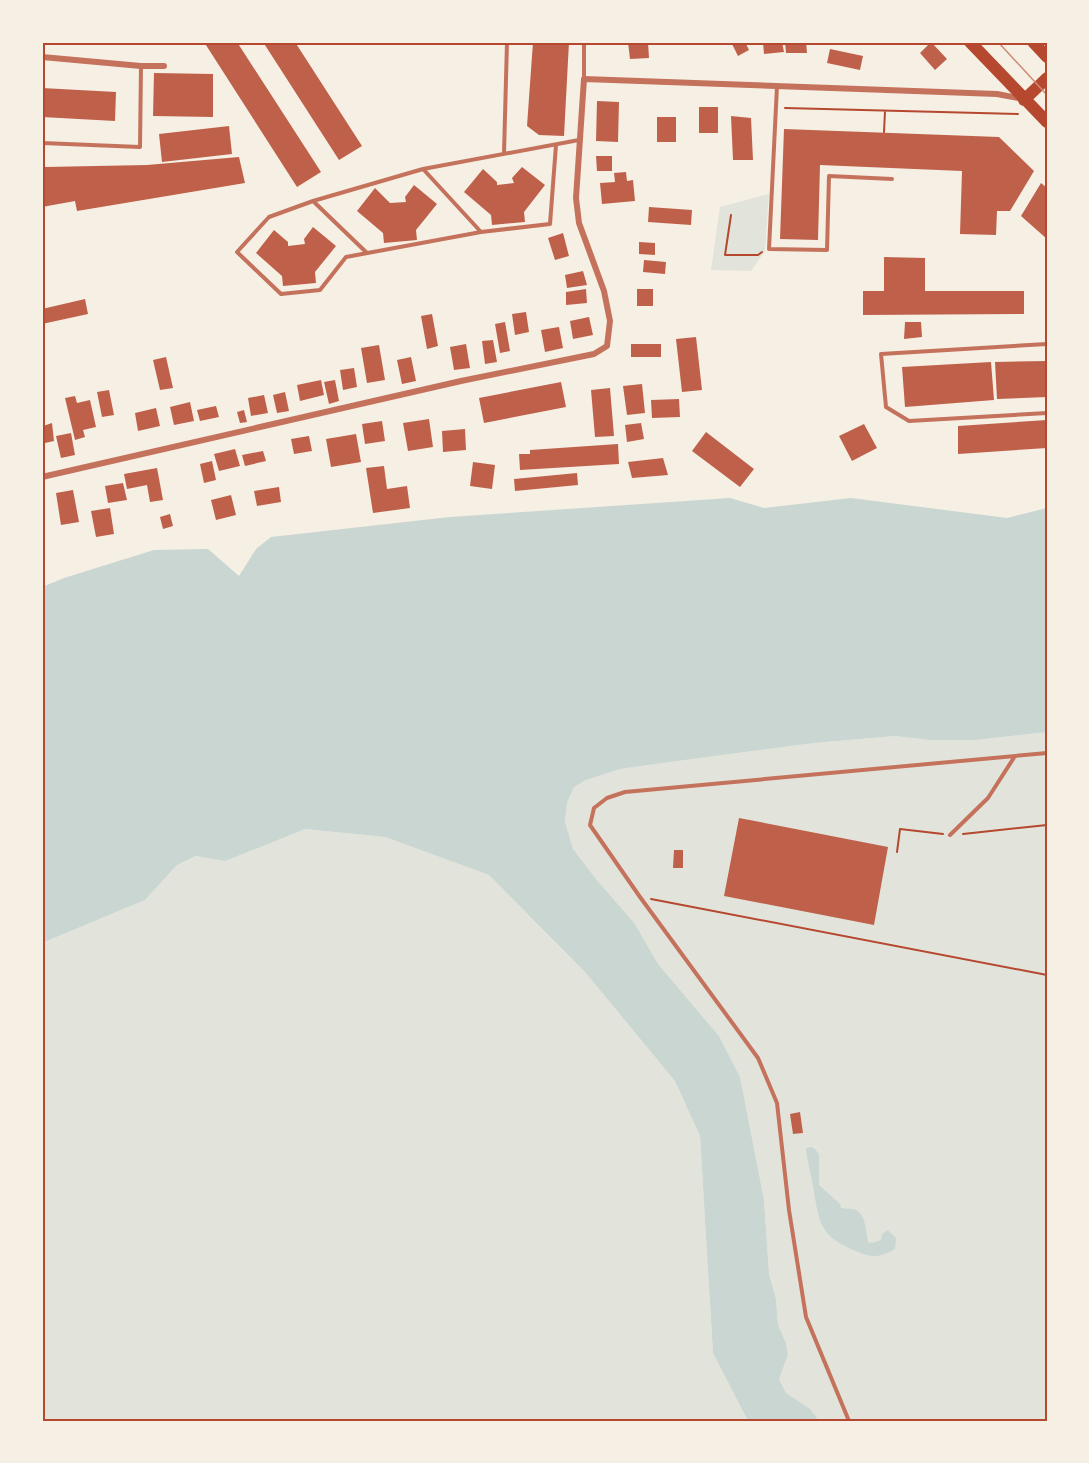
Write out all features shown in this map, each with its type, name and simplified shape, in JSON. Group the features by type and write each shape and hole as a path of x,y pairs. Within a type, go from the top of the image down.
{"main road":[{"path":"970,42 1047,122"},
{"path":"1033,42 1047,57"},
{"path":"1024,100 1047,78"}],"street":[{"path":"42,57 164,66"},
{"path":"42,477 461,381 594,354 607,346 610,321 604,291 579,223 576,198 584,79 997,94 1024,100"}],"lane":[{"path":"504,153 507,42"},
{"path":"584,42 584,79"},
{"path":"42,143 140,147 141,66"},
{"path":"777,85 769,249 827,250 830,176 892,179"},
{"path":"556,145 550,224 481,232 346,257 320,290 281,294 237,252 269,216 313,201 423,169 579,140"},
{"path":"423,169 481,232"},
{"path":"313,201 367,254"},
{"path":"1047,344 881,354 886,407 909,421 1047,413"},
{"path":"849,1421 806,1317 789,1210 777,1103 758,1058 590,825 594,807 607,798 625,792 1047,753"},
{"path":"950,835 988,798 1016,756"}],"path":[{"path":"776,108 1018,114"},
{"path":"884,132 885,111"},
{"path":"731,215 725,255 758,255"},
{"path":"640,897 1047,975"}],"shaded area":[{"path":"769,194 765,251 751,271 711,270 720,207"},
{"path":"730,498 764,508 851,498 1007,518 1047,508 1047,732 975,740 930,740 895,736 814,743 620,769 586,780 574,787 567,803 565,822 573,849 635,924 658,964 719,1036 740,1077 764,1200 769,1274 776,1299 778,1325 786,1343 788,1355 779,1379 786,1393 810,1409 817,1418 816,1421 748,1421 713,1353 700,1136 675,1081 585,972 489,875 385,837 305,829 225,861 196,856 177,865 145,900 42,943 42,587 154,550 208,549 239,576 256,549 271,537 450,517"},
{"path":"1047,732 1047,1421 816,1421 817,1418 786,1393 779,1379 788,1355 786,1343 778,1325 776,1299 769,1274 764,1200 740,1077 719,1036 658,964 635,924 573,849 565,822 567,803 574,787 586,780 620,769 814,743 895,736 930,740 975,740"},
{"path":"305,829 385,837 489,875 585,972 675,1081 700,1136 713,1353 748,1421 42,1421 42,943 145,900 177,865 197,856 225,860"},
{"path":"810,1147 819,1154 819,1185 840,1204 841,1208 854,1209 859,1212 865,1224 868,1242 881,1240 882,1234 888,1230 896,1238 895,1249 876,1256 866,1255 844,1246 828,1234 817,1209 806,1149"}],"building":[{"path":"204,42 237,42 321,172 297,187"},
{"path":"263,42 295,42 362,146 339,160"},
{"path":"533,42 569,42 564,136 539,135 527,126"},
{"path":"628,42 648,42 649,58 630,59"},
{"path":"731,42 745,42 749,50 738,56"},
{"path":"763,42 782,42 784,52 764,54"},
{"path":"785,42 806,42 807,53 786,53"},
{"path":"931,42 947,59 935,70 920,53"},
{"path":"830,49 863,56 860,70 827,63"},
{"path":"154,73 213,74 213,117 153,116"},
{"path":"42,88 116,92 115,121 42,117"},
{"path":"597,101 619,102 618,142 596,141"},
{"path":"699,107 718,107 718,133 699,133"},
{"path":"731,116 751,118 753,160 733,160"},
{"path":"657,117 676,117 676,142 657,142"},
{"path":"229,126 232,154 162,162 159,134"},
{"path":"784,129 999,137 1034,171 1010,211 997,211 996,235 960,234 962,171 820,165 818,240 780,239"},
{"path":"596,156 612,156 612,171 597,171"},
{"path":"42,157 45,167 147,165 239,157 245,183 77,211 75,201 42,207"},
{"path":"522,167 545,185 524,212 525,222 492,225 491,215 464,192 483,169 497,182 497,185 514,183 512,178"},
{"path":"626,172 627,181 633,180 635,201 602,204 600,183 615,182 614,173"},
{"path":"1041,183 1047,188 1047,239 1021,216"},
{"path":"414,185 437,204 416,230 417,240 384,243 383,233 357,211 375,188 390,203 406,202 405,197"},
{"path":"649,207 692,210 691,225 648,222"},
{"path":"313,227 336,246 315,272 316,283 283,286 282,276 256,253 274,230 288,242 288,246 305,244 304,239"},
{"path":"563,233 569,256 555,260 548,238"},
{"path":"639,242 655,243 655,255 639,254"},
{"path":"884,257 925,258 925,291 1024,291 1024,314 863,315 863,291 884,291"},
{"path":"644,260 666,262 665,274 643,272"},
{"path":"583,271 587,285 567,288 565,275"},
{"path":"586,289 587,303 566,305 566,292"},
{"path":"637,289 653,289 653,306 637,306"},
{"path":"85,299 88,314 42,324 42,309"},
{"path":"526,312 529,332 515,335 512,314"},
{"path":"432,314 438,346 427,349 421,316"},
{"path":"589,317 593,335 573,339 570,321"},
{"path":"505,322 510,351 500,353 495,324"},
{"path":"905,322 921,322 922,337 904,339"},
{"path":"559,327 563,348 545,352 541,330"},
{"path":"696,337 702,390 682,392 676,339"},
{"path":"493,340 497,362 485,364 482,341"},
{"path":"466,344 470,368 454,370 450,347"},
{"path":"631,344 661,344 661,357 631,357"},
{"path":"379,345 385,380 367,383 361,348"},
{"path":"166,357 173,388 160,390 153,360"},
{"path":"411,357 416,381 402,384 397,360"},
{"path":"1047,361 1047,397 997,399 995,362"},
{"path":"991,362 994,400 905,407 902,367"},
{"path":"354,368 357,387 343,390 340,370"},
{"path":"321,380 324,395 300,401 297,385"},
{"path":"335,380 339,401 329,404 324,382"},
{"path":"561,382 566,407 484,423 479,398"},
{"path":"642,384 645,413 627,415 623,386"},
{"path":"610,388 614,436 595,437 591,390"},
{"path":"109,390 114,415 102,417 97,392"},
{"path":"285,392 289,411 277,413 273,395"},
{"path":"264,395 268,413 251,416 248,398"},
{"path":"75,396 77,403 90,400 96,427 83,430 85,437 75,440 65,398"},
{"path":"679,399 680,417 652,418 651,400"},
{"path":"190,402 194,421 174,425 170,407"},
{"path":"216,406 219,417 200,421 197,410"},
{"path":"156,408 160,426 138,431 135,413"},
{"path":"244,410 247,422 240,423 237,412"},
{"path":"429,419 433,447 408,451 403,423"},
{"path":"1047,420 1047,448 958,454 958,426"},
{"path":"382,421 385,441 365,444 362,424"},
{"path":"52,423 54,441 45,443 43,426"},
{"path":"641,423 644,439 627,442 625,425"},
{"path":"864,424 877,448 852,461 839,436"},
{"path":"465,429 466,450 443,452 442,431"},
{"path":"706,432 754,469 740,487 692,451"},
{"path":"71,433 75,455 61,458 56,436"},
{"path":"356,434 361,462 331,467 326,439"},
{"path":"309,436 312,451 294,454 291,439"},
{"path":"618,444 619,464 520,470 519,454 530,454 530,450"},
{"path":"235,449 240,466 219,471 214,454"},
{"path":"263,451 266,461 245,466 242,455"},
{"path":"663,458 668,475 632,478 628,462"},
{"path":"212,461 216,480 204,483 200,464"},
{"path":"473,462 495,465 492,489 470,486"},
{"path":"384,466 387,489 407,486 410,508 373,513 366,468"},
{"path":"157,468 163,500 150,502 147,485 127,489 124,474"},
{"path":"577,473 578,485 515,491 514,479"},
{"path":"123,483 127,500 108,503 105,486"},
{"path":"279,487 281,502 257,506 254,491"},
{"path":"73,490 79,522 61,525 56,493"},
{"path":"231,495 236,515 216,520 211,500"},
{"path":"110,508 114,534 96,537 91,511"},
{"path":"170,514 173,526 163,529 160,517"},
{"path":"739,818 888,847 874,925 724,896"},
{"path":"674,850 683,850 683,868 673,868"},
{"path":"800,1112 803,1133 793,1134 790,1114"}],"tram line":[{"path":"998,42 1047,95"}]}
